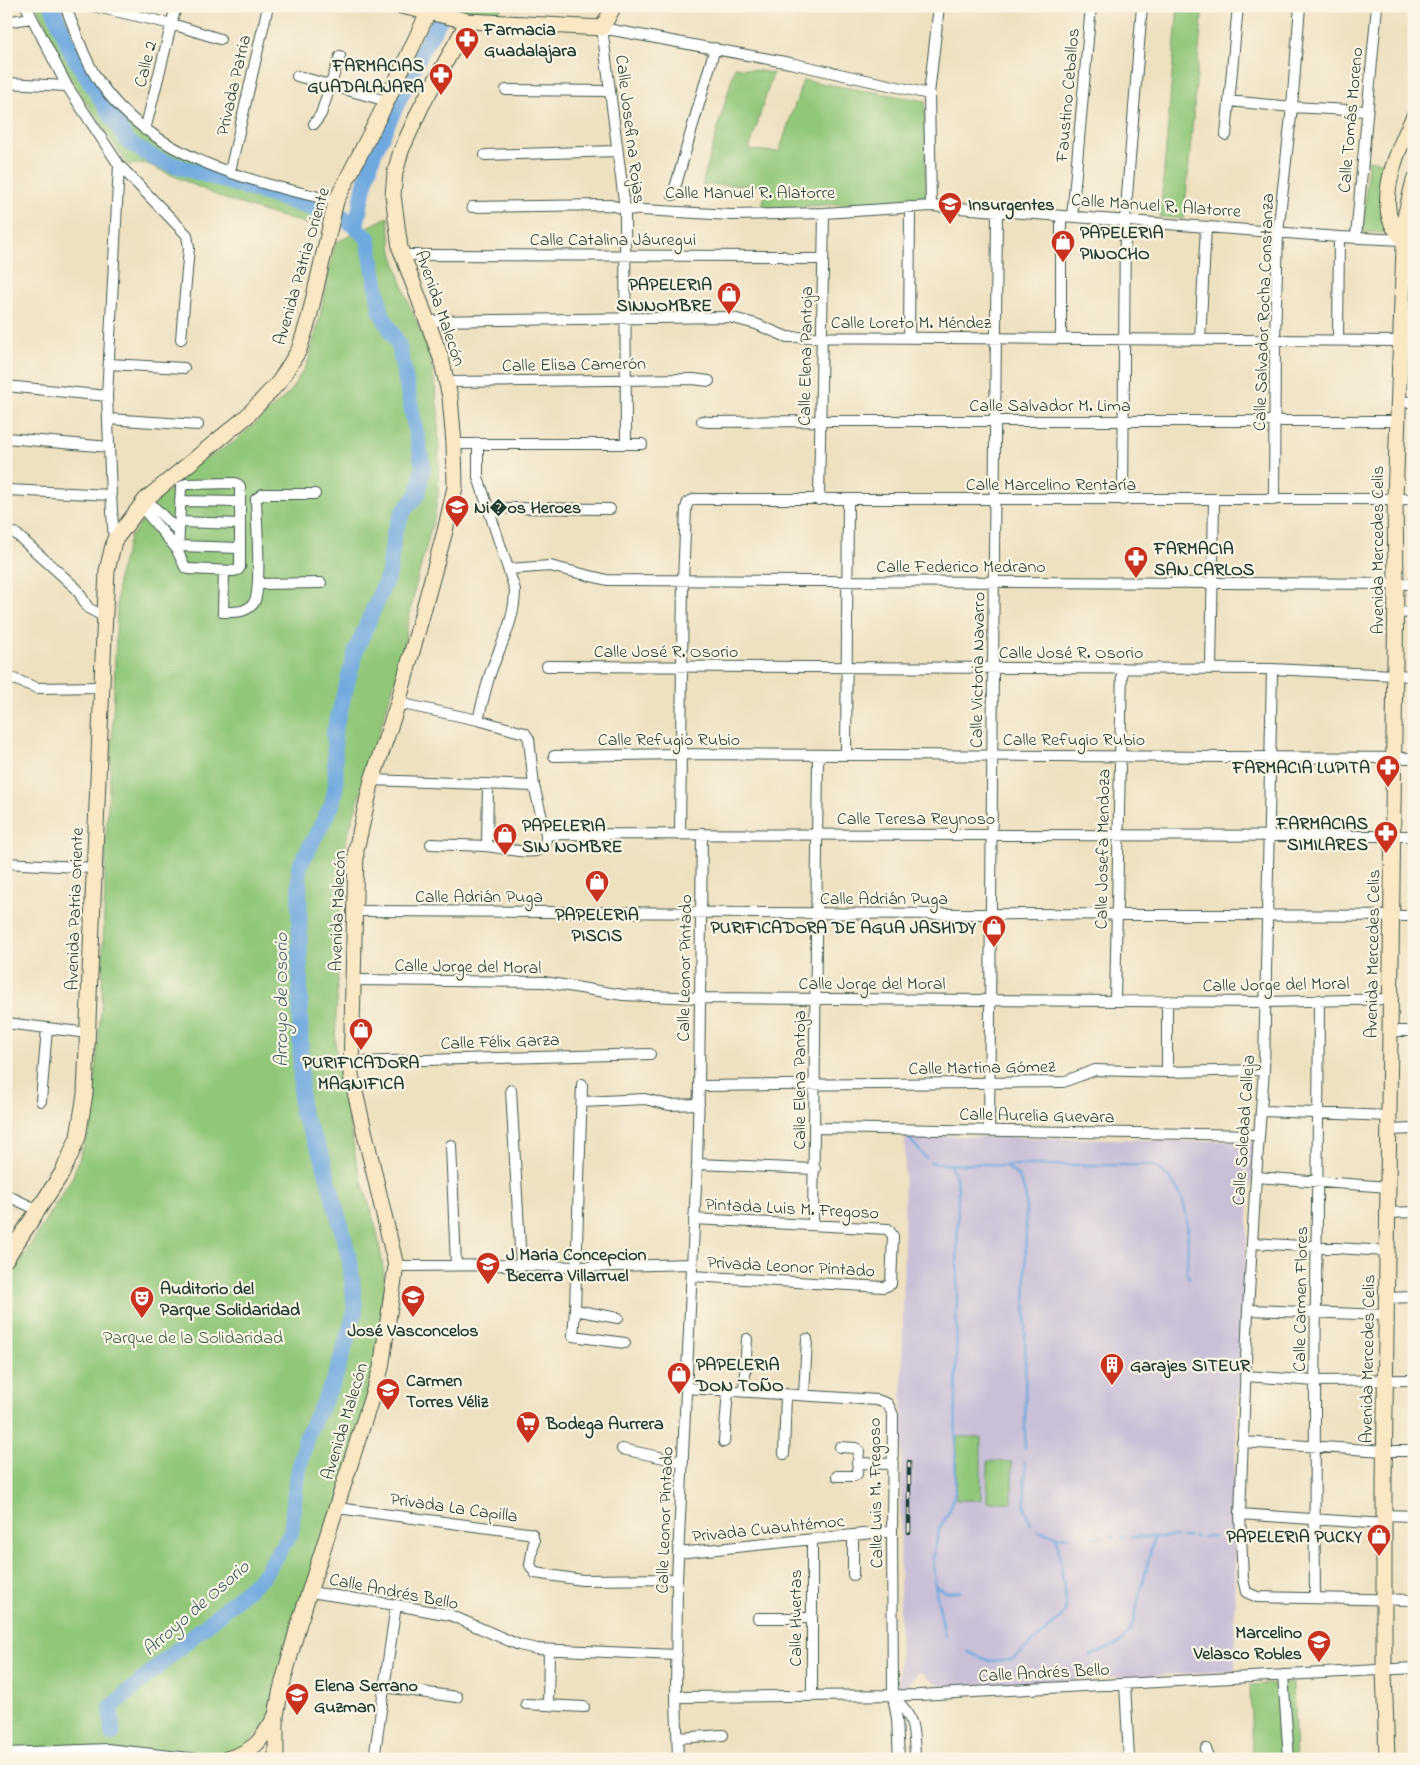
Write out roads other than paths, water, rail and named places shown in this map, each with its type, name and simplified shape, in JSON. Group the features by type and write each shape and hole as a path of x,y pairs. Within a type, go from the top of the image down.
{"street":[{"path":"26,6 67,86 119,165 184,232 188,239 189,248 181,339"},
{"path":"66,6 98,81 107,93 146,130 197,160 265,184 336,201"},
{"path":"93,6 172,24 220,38"},
{"name":"Calle 2","path":"146,130 176,6"},
{"name":"Privada Patria","path":"230,171 268,6"},
{"path":"401,6 432,11 463,20 602,28 790,63 929,94"},
{"path":"602,28 614,6"},
{"path":"931,206 929,94 939,6"},
{"name":"Faustino Ceballos","path":"1060,339 1067,217 1091,6"},
{"path":"1123,500 1124,221 1142,6"},
{"path":"1226,135 1238,6"},
{"name":"Calle Salvador Rocha Constanza","path":"1274,500 1278,233 1292,107 1300,6"},
{"name":"Calle Tomás Moreno","path":"1356,237 1377,6"},
{"name":"Avenida Patria Oriente","path":"114,541 143,502 246,417 279,382 299,350 309,318 336,201 432,11"},
{"path":"6,22 32,18"},
{"name":"Avenida Malecón","path":"276,1759 276,1716 280,1693 381,1368 396,1266 351,1075 356,850 372,780 398,703 445,531 455,487 454,444 447,382 441,358 402,255 393,195 395,173 401,151 463,20"},
{"name":"Calle Josefina Rojas","path":"602,28 616,151 625,209 626,444"},
{"path":"673,195 715,48"},
{"path":"314,124 321,114 340,56"},
{"path":"297,76 387,101"},
{"path":"6,83 67,86"},
{"path":"506,90 609,91"},
{"path":"1230,101 1292,107 1367,110"},
{"path":"1409,240 1392,223 1388,204 1389,186 1398,151 1414,116"},
{"path":"486,155 616,151"},
{"name":"Avenida Patria Oriente","path":"6,1259 62,1173 78,1137 85,1094 107,571 114,541 110,495 107,396 119,165"},
{"name":"Avenida Mercedes Celis","path":"1387,1759 1384,1670 1384,1520 1396,613 1395,499 1400,341 1407,324 1409,240 1404,217 1411,207 1414,180"},
{"name":"Calle Manuel R. Alatorre","path":"472,207 610,205 625,209 731,215 824,213 931,206 1339,238 1409,240"},
{"path":"909,338 910,208"},
{"name":"Calle Victoria Navarro","path":"988,1130 997,211"},
{"name":"Calle Elena Pantoja","path":"819,500 824,213"},
{"path":"1200,339 1206,227"},
{"path":"1338,340 1339,238"},
{"name":"Calle Catalina Jáuregui","path":"402,255 625,254 783,256 790,259 823,259"},
{"name":"Calle Loreto M. Méndez","path":"427,321 728,317 756,324 787,337 1400,341"},
{"path":"109,364 184,368"},
{"name":"Calle Elisa Camerón","path":"447,382 706,380"},
{"path":"6,386 107,396"},
{"path":"1398,402 1414,402"},
{"path":"108,419 198,426"},
{"name":"Calle Salvador M. Lima","path":"702,421 1398,421"},
{"path":"6,438 110,447"},
{"path":"454,444 642,444"},
{"path":"478,444 478,477 515,590 515,604 504,641 492,670 478,720"},
{"path":"143,502 160,528 178,549 185,566 189,569 238,570 240,567 240,487 235,483 186,484 181,487 178,549"},
{"path":"8,490 110,495"},
{"path":"224,571 223,612 239,612 252,605 257,596 258,584 256,499 263,494 315,494"},
{"name":"Calle Marcelino Rentaría","path":"683,581 686,508 688,502 695,499 1414,499"},
{"path":"180,500 240,502"},
{"path":"846,755 848,500"},
{"path":"1211,668 1214,500"},
{"path":"143,502 179,527 240,524"},
{"path":"488,508 610,509"},
{"path":"160,528 166,519"},
{"path":"15,533 77,588 88,608 105,617"},
{"path":"178,549 240,548"},
{"name":"Calle Federico Medrano","path":"509,569 550,566 607,580 1414,584"},
{"path":"680,833 683,581"},
{"path":"258,584 321,583"},
{"path":"1396,613 1414,612"},
{"name":"Calle José R. Osorio","path":"548,666 682,668 1272,668 1414,676"},
{"name":"Calle Josefa Mendoza","path":"1115,1001 1122,668"},
{"name":"Calle Soledad Calleja","path":"1272,668 1264,1070 1248,1310 1242,1442 1240,1514 1243,1579 1246,1592 1257,1597 1315,1598"},
{"path":"11,678 38,688 102,687"},
{"path":"398,703 478,720 525,733 529,739 534,786 546,834 546,842 539,850 526,851 487,846 431,844"},
{"name":"Calle Refugio Rubio","path":"554,756 681,754 1414,758"},
{"name":"Calle Elena Pantoja","path":"813,1225 818,755"},
{"path":"372,780 534,786"},
{"path":"487,846 488,784"},
{"name":"Calle Leonor Pintado","path":"678,1759 676,1697 677,1579 700,1086 699,998 702,833"},
{"name":"Calle Teresa Reynoso","path":"546,834 1414,836"},
{"path":"6,863 94,868"},
{"name":"Calle Adrián Puga","path":"355,911 1268,917 1414,916"},
{"name":"Calle Jorge del Moral","path":"353,980 544,982 623,995 699,998 1266,1002 1391,999"},
{"name":"Calle Carmen Flores","path":"1315,1598 1314,1448 1319,1000"},
{"path":"1166,1072 1167,1001"},
{"path":"6,1023 88,1033"},
{"path":"41,1101 47,1028"},
{"path":"1390,1031 1414,1031"},
{"name":"Calle Félix Garza","path":"352,1062 650,1054"},
{"name":"Calle Martina Gómez","path":"700,1086 1063,1082 1094,1070 1166,1072 1264,1070"},
{"path":"582,1084 573,1336 625,1343"},
{"path":"511,1090 521,1265"},
{"path":"582,1102 645,1099 669,1105 699,1104"},
{"path":"1262,1111 1318,1113 1414,1128"},
{"name":"Calle Aurelia Guevara","path":"815,1128 1259,1135"},
{"path":"451,1145 456,1265"},
{"path":"697,1164 815,1169"},
{"path":"1256,1178 1388,1187"},
{"path":"6,1194 38,1210"},
{"path":"1388,1213 1414,1212"},
{"name":"Pintada Luis M. Fregoso","path":"694,1219 888,1229"},
{"name":"Privada Leonor Pintado","path":"692,1276 884,1288 891,1284 893,1236 888,1229"},
{"path":"1252,1243 1388,1250"},
{"name":"Privada Leonor Pintado","path":"396,1266 521,1265 576,1267 692,1264"},
{"path":"1387,1298 1414,1297"},
{"path":"575,1310 618,1318"},
{"path":"1248,1310 1386,1315"},
{"path":"744,1391 747,1339"},
{"path":"804,1395 807,1339"},
{"path":"1245,1376 1315,1381 1386,1382 1414,1380"},
{"name":"Calle Luis M. Fregoso","path":"686,1388 877,1400 888,1404 893,1414 893,1696 897,1719 899,1759"},
{"path":"724,1442 728,1390"},
{"path":"784,1454 786,1394"},
{"path":"1242,1442 1385,1452 1414,1451"},
{"path":"836,1476 854,1476 856,1474 858,1451 856,1448 840,1446"},
{"path":"622,1448 683,1462"},
{"path":"857,1463 892,1464"},
{"name":"Privada La Capilla","path":"337,1508 532,1534 534,1541 530,1565 535,1573 582,1580 677,1579"},
{"path":"1240,1514 1314,1519 1384,1520 1414,1516"},
{"name":"Privada Cuauhtémoc","path":"678,1553 892,1531"},
{"path":"853,1535 853,1575"},
{"name":"Calle Huertas","path":"812,1540 812,1696"},
{"name":"Calle Andrés Bello","path":"310,1592 396,1604 450,1616 518,1645 549,1650 677,1655"},
{"path":"1315,1598 1414,1600"},
{"path":"374,1759 396,1604"},
{"path":"758,1618 811,1618"},
{"path":"548,1706 549,1650"},
{"name":"Calle Andrés Bello","path":"676,1697 893,1696 1414,1668"},
{"path":"1283,1675 1289,1759"},
{"path":"1126,1684 1129,1759"},
{"path":"384,1687 457,1697"},
{"path":"893,1696 908,1711 912,1725 915,1759"},
{"path":"526,1704 584,1707"},
{"path":"227,1759 253,1748 266,1733 276,1716"},
{"path":"678,1738 723,1735"},
{"path":"6,1753 107,1749 198,1759"}],"waterway":[{"path":"52,6 71,52 128,142 156,159 318,210"},
{"path":"356,227 364,187 374,153 424,47 448,6"},
{"name":"Arroyo de Osorio","path":"112,1734 111,1707 263,1576 291,1533 296,1482 307,1435 335,1378 355,1312 350,1261 322,1156 301,1111 299,867 332,805 336,784 334,732 356,650 389,573 394,533 403,512 418,494 423,467 399,346 381,312 368,238 342,216"},
{"path":"907,1136 926,1158"},
{"path":"930,1162 1002,1166 1154,1166 1161,1170 1177,1188 1186,1211 1188,1236 1187,1274 1189,1278"},
{"path":"945,1636 935,1586 933,1558 939,1529 950,1510 955,1490 958,1186 955,1174 949,1164"},
{"path":"1006,1167 1020,1180 1026,1199 1025,1447"},
{"path":"1025,1463 1025,1509 1031,1524"},
{"path":"1038,1530 1057,1537 1070,1536"},
{"path":"968,1652 990,1661 1013,1659 1061,1618 1066,1608 1066,1602 1057,1537"},
{"path":"1092,1537 1105,1537"},
{"path":"1130,1537 1177,1537"},
{"path":"1090,1656 1120,1643 1131,1630 1154,1537"},
{"path":"1182,1537 1188,1537"},
{"path":"1202,1537 1214,1537"},
{"path":"936,1586 945,1592 960,1591"}],"railway":[{"path":"909,1462 909,1532"}],"place":[{"name":"Farmacia Guadalajara","path":"467,60"},
{"name":"FARMACIAS GUADALAJARA","path":"441,96"},
{"name":"Insurgentes","path":"950,225"},
{"name":"PAPELERIA PINOCHO","path":"1063,263"},
{"name":"PAPELERIA SINNOMBRE","path":"729,315"},
{"name":"Ni�os Heroes","path":"457,528"},
{"name":"FARMACIA SAN CARLOS","path":"1136,579"},
{"name":"FARMACIA LUPITA","path":"1388,788"},
{"name":"FARMACIAS SIMILARES","path":"1386,854"},
{"name":"PAPELERIA SIN NOMBRE","path":"505,856"},
{"name":"PAPELERIA PISCIS","path":"597,903"},
{"name":"PURIFICADORA DE AGUA JASHIDY","path":"994,948"},
{"name":"PURIFICADORA MAGNIFICA","path":"361,1051"},
{"name":"J Maria Concepcion Becerra Villarruel","path":"488,1285"},
{"name":"José Vasconcelos","path":"413,1318"},
{"name":"Auditorio del Parque Solidaridad","path":"142,1319"},
{"name":"Garajes SITEUR","path":"1112,1386"},
{"name":"PAPELERIA DON TOÑO","path":"679,1395"},
{"name":"Carmen Torres Véliz","path":"388,1411"},
{"name":"Bodega Aurrera","path":"528,1444"},
{"name":"PAPELERIA PUCKY","path":"1379,1557"},
{"name":"Marcelino Velasco Robles","path":"1319,1663"},
{"name":"Elena Serrano Guzman","path":"297,1716"}],"park label":[{"name":"Parque de la Solidaridad","path":"193,1337"}]}
